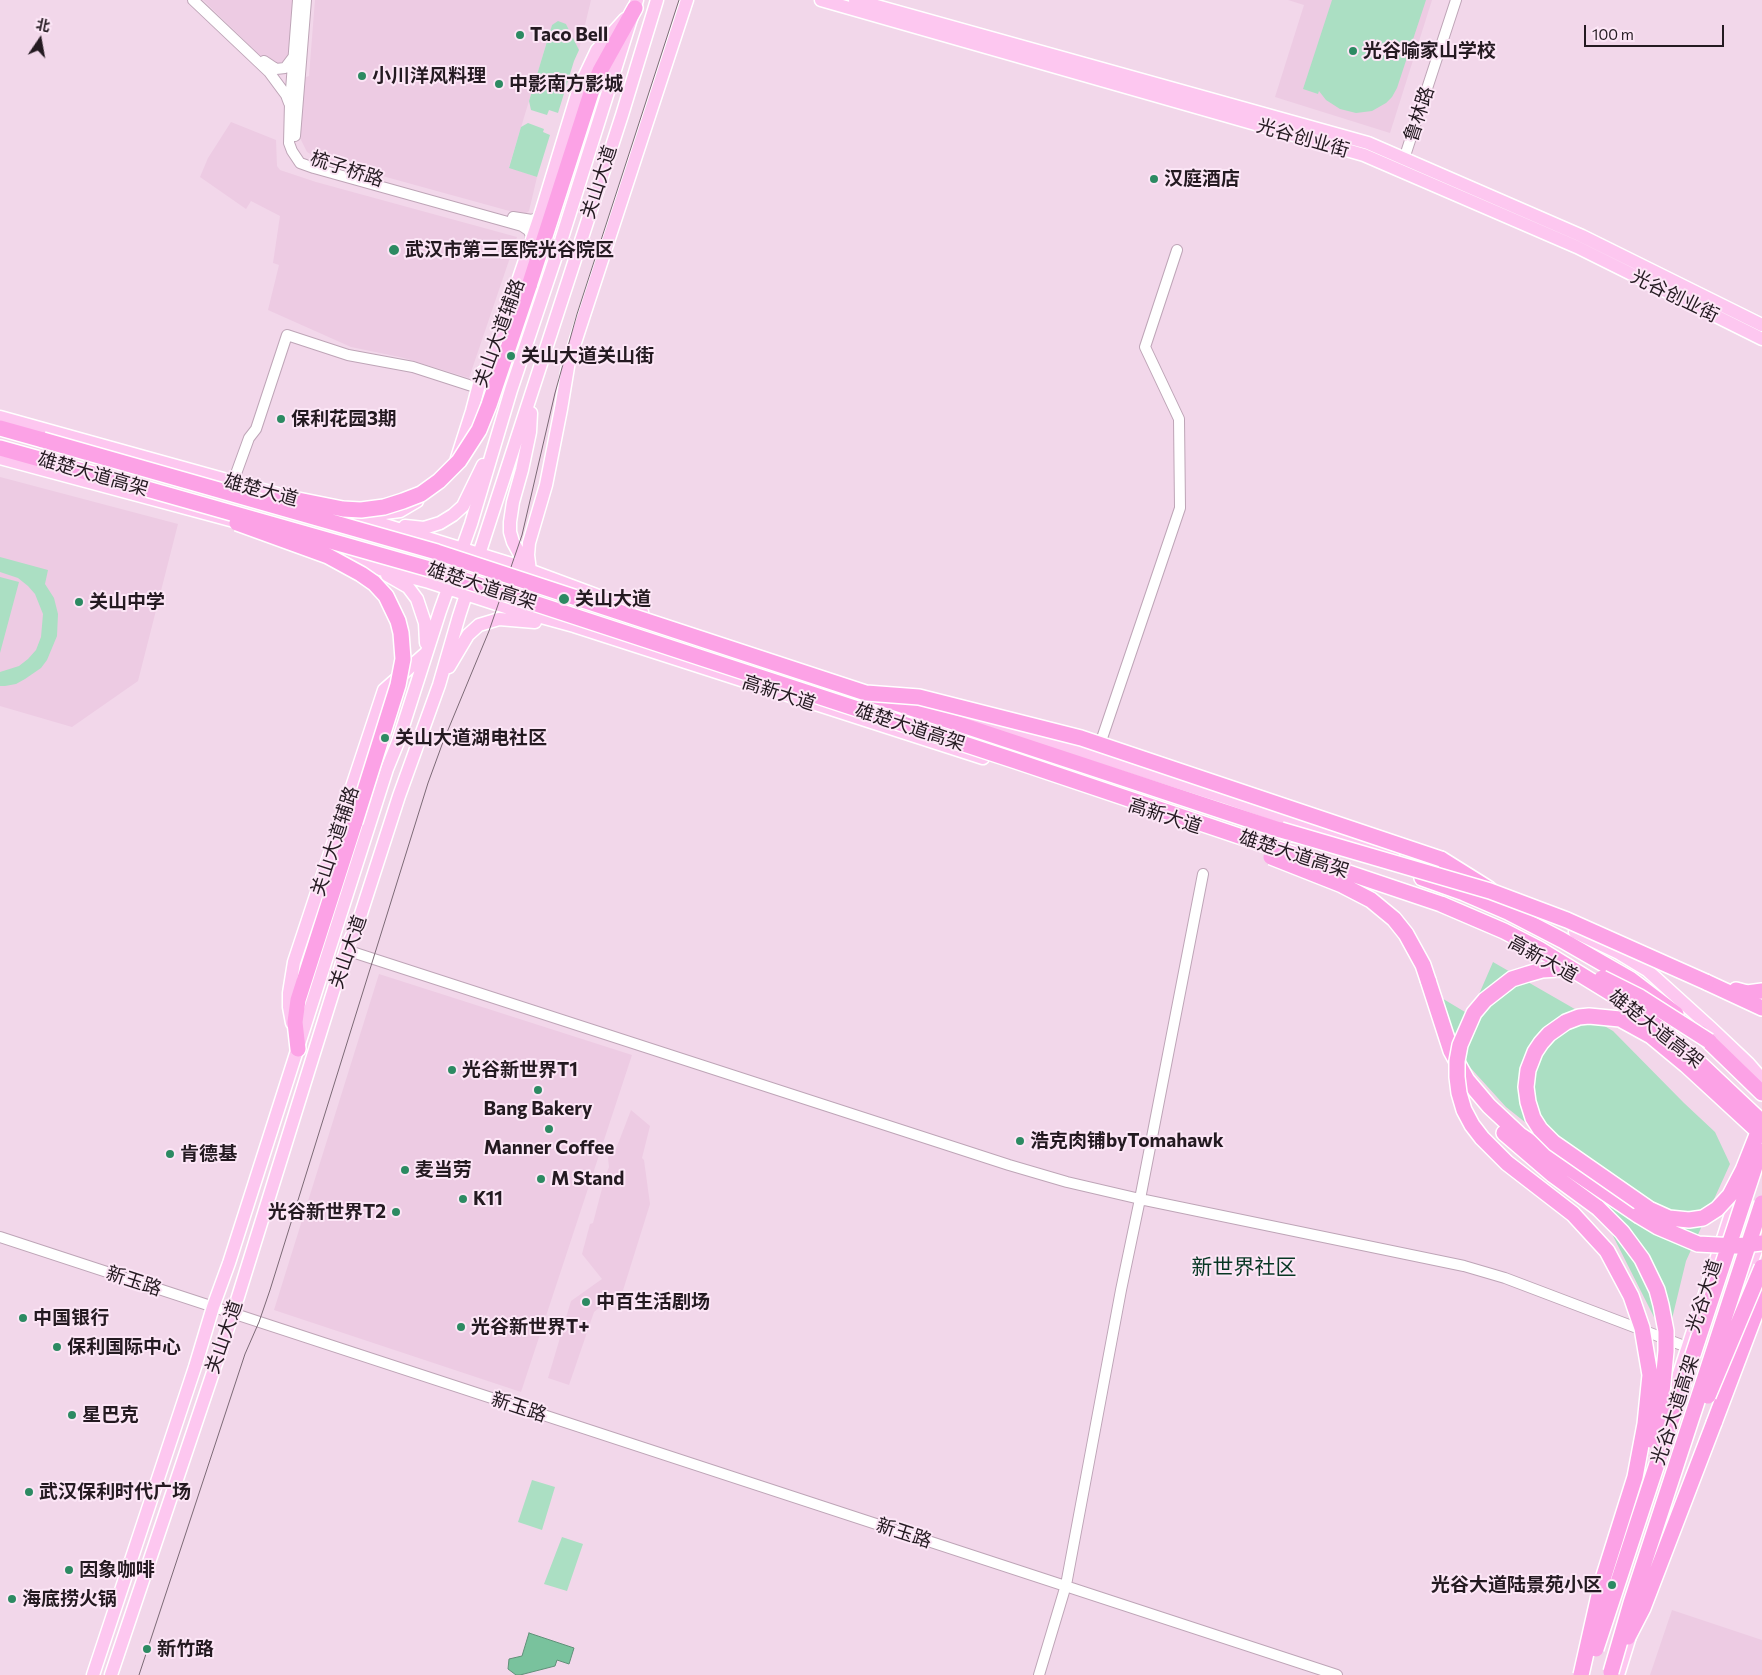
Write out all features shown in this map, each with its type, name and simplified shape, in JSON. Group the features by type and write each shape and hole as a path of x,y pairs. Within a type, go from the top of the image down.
{"highway":[{"path":"43,440 316,504 361,510 384,507 403,501 420,494 439,481 466,452 479,430 529,286 591,94 600,71 636,4"},
{"name":"雄楚大道高架","path":"0,428 437,552 1438,883 1508,912 1630,978 1709,1041 1762,1093"},
{"name":"雄楚大道高架","path":"0,448 433,570 1442,904 1539,949 1614,995 1658,1027 1726,1087 1761,1125"},
{"path":"147,489 328,556 374,583 386,596 398,621 403,659 398,685 298,1000 295,1022 298,1049"},
{"path":"866,693 919,697 1081,738 1441,858 1511,903"},
{"path":"1116,795 1342,885 1371,900 1394,919 1415,949 1428,980 1451,1051 1465,1085 1493,1122 1514,1143 1598,1208 1622,1232 1642,1259 1657,1290 1666,1331 1661,1403 1583,1675"},
{"path":"1281,830 1490,891 1567,920 1762,1008"},
{"path":"1583,1675 1602,1582 1635,1477 1648,1399 1650,1375 1648,1357 1642,1328 1631,1296 1607,1251 1573,1214 1507,1163 1472,1125 1464,1110 1459,1093 1457,1061 1460,1045 1474,1013 1498,989 1512,979 1542,970 1559,969 1579,971 1598,976 1621,986 1709,1041"},
{"path":"1706,982 1747,993 1762,991"},
{"path":"1589,1016 1620,1019 1651,1036 1686,1065 1755,1129 1761,1125 1743,1170 1730,1195 1718,1209 1703,1218 1689,1220 1670,1218 1649,1209 1554,1143 1540,1129 1533,1118 1528,1102 1526,1087 1528,1070 1534,1052 1549,1034 1566,1022 1579,1017 1589,1016"},
{"path":"1451,1051 1467,1080 1489,1106 1520,1135 1638,1216 1658,1227 1698,1244 1736,1246 1762,1243"},
{"name":"光谷大道高架","path":"1583,1675 1639,1522 1762,1145"},
{"name":"光谷大道高架","path":"1613,1674 1631,1603 1762,1203"},
{"path":"1665,1499 1762,1267"},
{"path":"1613,1674 1643,1608 1762,1296"}],"main road":[{"name":"关山大道","path":"111,1675 233,1313 346,950 358,923 399,796 439,685 466,594 622,115 657,0"},
{"path":"525,569 529,543 546,485 569,361 687,0"},
{"name":"光谷创业街","path":"821,0 1402,165 1582,236 1762,325"},
{"name":"光谷创业街","path":"855,0 1368,143 1402,165 1577,247 1762,338"},
{"name":"关山大道辅路","path":"346,513 384,514 400,510 431,493 442,483 455,461 472,411 482,373 489,367 541,213 579,88 597,50 636,4"},
{"name":"关山大道","path":"93,1675 229,1263 387,769 398,742 462,549 636,4"},
{"path":"489,367 516,376"},
{"path":"525,569 510,532 510,522 530,432 534,383"},
{"path":"382,523 424,528 440,524 463,506 502,424 472,411"},
{"name":"雄楚大道","path":"0,416 382,523 525,569"},
{"name":"雄楚大道","path":"0,458 268,531 372,567 448,588 512,610"},
{"path":"372,567 408,587 417,598 425,623 427,652"},
{"name":"高新大道","path":"525,569 691,630 818,672 1096,756 1227,798 1436,871 1588,937 1647,970 1711,1028 1762,1079"},
{"name":"高新大道","path":"512,610 574,626 1143,809 1440,908 1556,964 1612,999 1651,1029 1761,1125"},
{"path":"439,685 468,636 479,625 500,619 574,626"},
{"name":"关山大道辅路","path":"298,1049 289,1008 289,993 294,962 384,690 427,652"},
{"name":"光谷大道","path":"1583,1675 1687,1347 1761,1125"},
{"name":"光谷大道","path":"1613,1674 1697,1415 1762,1233"}],"street":[{"path":"193,0 269,72 290,103"},
{"path":"200,0 268,65 276,69 285,68 294,55"},
{"path":"298,0 290,103 290,143 300,163 522,226 528,230 531,236 530,244"},
{"name":"梳子桥路","path":"306,0 295,133 296,145 303,156 314,163 526,220 537,218 541,213"},
{"name":"鲁林路","path":"1402,165 1456,0"},
{"path":"1096,756 1180,508 1179,419 1145,347 1178,250"},
{"path":"233,482 249,438 256,429 287,335 348,355 412,367 478,388"},
{"path":"1039,1675 1066,1585 1120,1290 1204,874"},
{"path":"346,950 1009,1165 1067,1182 1480,1271 1505,1278 1687,1347"},
{"name":"新玉路","path":"0,1237 1337,1675"}],"shaded area":[{"path":"203,0 293,0 289,58 284,63 268,63"},
{"path":"315,0 591,0 579,50 566,24 552,25 509,167 537,177 529,211 524,215 317,158 307,152 299,132 303,78 309,76"},
{"name":"光谷喻家山学校","path":"1288,0 1432,0 1390,133 1275,97 1304,5"},
{"name":"光谷喻家山学校","path":"1332,0 1426,0 1397,88 1386,103 1372,111 1356,113 1340,109 1326,100 1319,91 1318,94 1303,89"},
{"path":"558,21 566,24 579,50 558,113 549,110 547,115 531,110 529,101 552,25"},
{"name":"武汉市第三医院光谷院区","path":"231,122 276,140 277,166 280,170 316,182 517,237 469,378 404,358 351,347 268,310 279,265 273,263 280,216 251,201 246,209 200,177 208,158"},
{"path":"528,123 544,129 543,132 550,135 537,177 509,168 521,127"},
{"name":"关山中学","path":"0,477 178,524 138,681 72,727 0,706"},
{"path":"0,557 48,570 45,584 54,598 58,614 57,636 47,660 41,668 25,679 16,684 5,686 0,686 0,672 19,666 36,650 41,637 43,614 35,594 28,586 18,578 0,572"},
{"path":"0,577 19,582 0,653"},
{"path":"1493,962 1613,1031 1715,1132 1730,1164 1686,1261 1671,1323 1654,1317 1609,1228 1555,1146 1506,1107 1467,1064 1440,997 1470,1015"},
{"path":"379,974 632,1055 521,1392 274,1310"},
{"path":"631,1110 650,1126 642,1158 644,1160 650,1204 620,1300 605,1303 594,1312 569,1385 548,1378 571,1301 602,1279 582,1254 609,1167 608,1158 612,1148 616,1149"},
{"path":"532,1480 555,1487 542,1530 518,1522"},
{"path":"562,1537 583,1544 567,1591 544,1584"},
{"path":"1672,1610 1762,1640 1762,1675 1650,1675"},
{"path":"529,1633 574,1648 569,1664 557,1660 555,1666 520,1675 516,1675 508,1669 509,1659 522,1656"}],"tram line":[{"path":"139,1675 245,1354 270,1290 428,783 489,631 522,535 555,393 577,314 679,0"}],"place":[{"name":"Taco Bell","path":"520,35"},
{"name":"光谷喻家山学校","path":"1353,51"},
{"name":"小川洋风料理","path":"362,76"},
{"name":"中影南方影城","path":"499,84"},
{"name":"汉庭酒店","path":"1154,179"},
{"name":"武汉市第三医院光谷院区","path":"394,250"},
{"name":"关山大道关山街","path":"511,356"},
{"name":"保利花园3期","path":"281,419"},
{"name":"关山大道","path":"564,599"},
{"name":"关山中学","path":"79,602"},
{"name":"关山大道湖电社区","path":"385,738"},
{"name":"光谷新世界T1","path":"452,1070"},
{"name":"Bang Bakery","path":"538,1090"},
{"name":"Manner Coffee","path":"549,1129"},
{"name":"浩克肉铺byTomahawk","path":"1020,1141"},
{"name":"肯德基","path":"170,1154"},
{"name":"麦当劳","path":"405,1170"},
{"name":"M Stand","path":"541,1179"},
{"name":"K11","path":"463,1199"},
{"name":"光谷新世界T2","path":"396,1212"},
{"name":"中百生活剧场","path":"586,1302"},
{"name":"中国银行","path":"23,1318"},
{"name":"光谷新世界T+","path":"461,1327"},
{"name":"保利国际中心","path":"57,1347"},
{"name":"星巴克","path":"72,1415"},
{"name":"武汉保利时代广场","path":"29,1492"},
{"name":"因象咖啡","path":"69,1570"},
{"name":"光谷大道陆景苑小区","path":"1612,1585"},
{"name":"海底捞火锅","path":"12,1599"},
{"name":"新竹路","path":"147,1649"}],"district":[{"name":"新世界社区","path":"1244,1267"}]}
